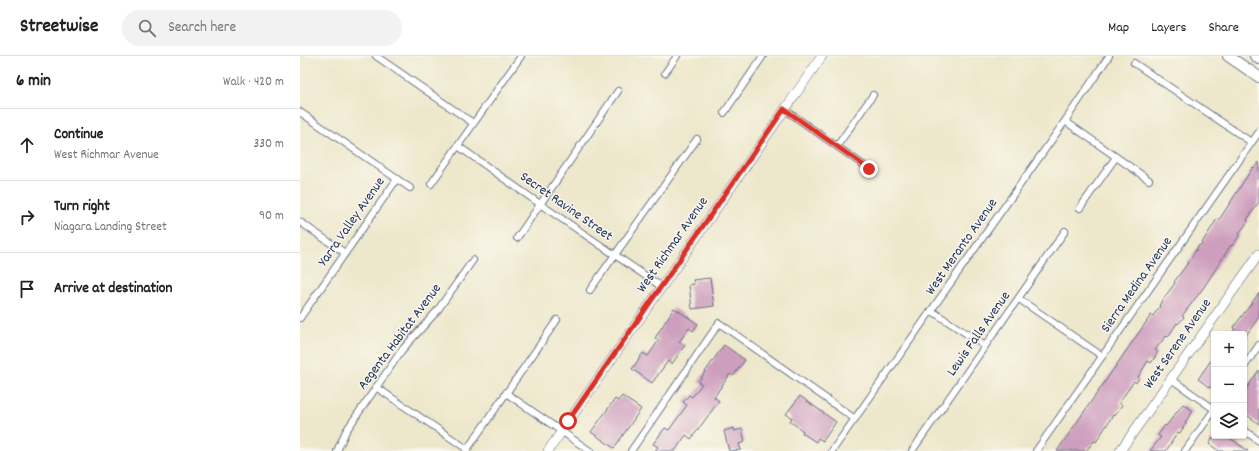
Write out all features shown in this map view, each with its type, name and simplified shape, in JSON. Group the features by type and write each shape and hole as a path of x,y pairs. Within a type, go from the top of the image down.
{"main road":[{"path":"1228,56 1259,77"},
{"path":"1255,56 1259,59"}],"street":[{"path":"376,56 473,123"},
{"path":"431,184 521,56"},
{"path":"665,73 677,56"},
{"path":"724,114 763,56"},
{"name":"West Richmar Avenue","path":"548,451 822,56"},
{"name":"West Meranto Avenue","path":"832,451 932,311 1109,56"},
{"path":"1134,63 1252,142"},
{"path":"517,238 618,91"},
{"path":"837,146 873,95"},
{"path":"784,109 869,169"},
{"path":"300,112 410,188"},
{"path":"1065,121 1149,180"},
{"name":"Sierra Medina Avenue","path":"1036,451 1259,132"},
{"path":"590,290 697,139"},
{"name":"Secret Ravine Street","path":"458,146 662,287"},
{"path":"1080,208 1116,156"},
{"name":"Yarra Valley Avenue","path":"300,318 397,179"},
{"path":"300,222 345,253"},
{"name":"Lewis Falls Avenue","path":"912,451 1065,231"},
{"name":"West Serene Avenue","path":"1120,451 1259,254"},
{"name":"Aegenta Habitat Avenue","path":"337,451 346,431 402,350 437,311 473,260"},
{"path":"1019,299 1102,356"},
{"path":"932,311 985,346"},
{"path":"376,387 467,450 557,320"},
{"path":"631,451 719,324 855,419"},
{"path":"1247,363 1259,345"},
{"path":"1171,379 1211,407"},
{"path":"506,393 590,451"},
{"path":"1188,450 1211,414"},
{"path":"1247,432 1259,441"}],"building":[{"path":"1259,162 1259,202 1247,220 1248,221 1239,234 1240,235 1232,246 1231,245 1204,287 1182,316 1184,317 1178,324 1177,323 1168,337 1166,336 1155,350 1158,352 1151,363 1148,361 1136,383 1134,381 1119,403 1122,405 1114,416 1113,415 1096,442 1094,441 1086,451 1057,451 1151,315 1153,316 1160,306 1159,305 1175,283 1174,282 1217,219 1219,220 1253,167 1254,168"},
{"path":"710,278 714,306 692,309 689,285 694,284 693,280"},
{"path":"1259,293 1259,317 1247,334 1247,331 1233,331 1235,329 1233,328"},
{"path":"674,308 698,324 693,331 689,328 679,342 685,345 672,364 668,361 652,383 632,369 643,353 648,356 659,340 655,338"},
{"path":"724,345 745,360 733,376 730,374 714,397 719,401 691,439 686,435 675,451 655,451 658,447 653,444 665,428 669,430 687,405 683,402 689,395 692,397 702,384 698,382"},
{"path":"1211,360 1210,388 1198,379"},
{"path":"1259,370 1259,424 1247,415 1247,388"},
{"path":"622,396 641,409 614,448 591,432 615,399 618,401"},
{"path":"800,396 836,422 823,441 818,438 816,442 802,433 803,431 790,421 792,418 786,414"},
{"path":"1183,404 1193,411 1185,422 1186,423 1180,433 1178,432 1166,451 1150,451 1161,437 1158,435 1165,425 1166,426"},
{"path":"734,428 734,431 742,429 745,442 739,444 741,450 729,451 724,431"},
{"path":"1212,439 1231,439 1248,451 1219,451 1209,444"}],"route":[{"path":"568,421 784,109 869,169"}]}
